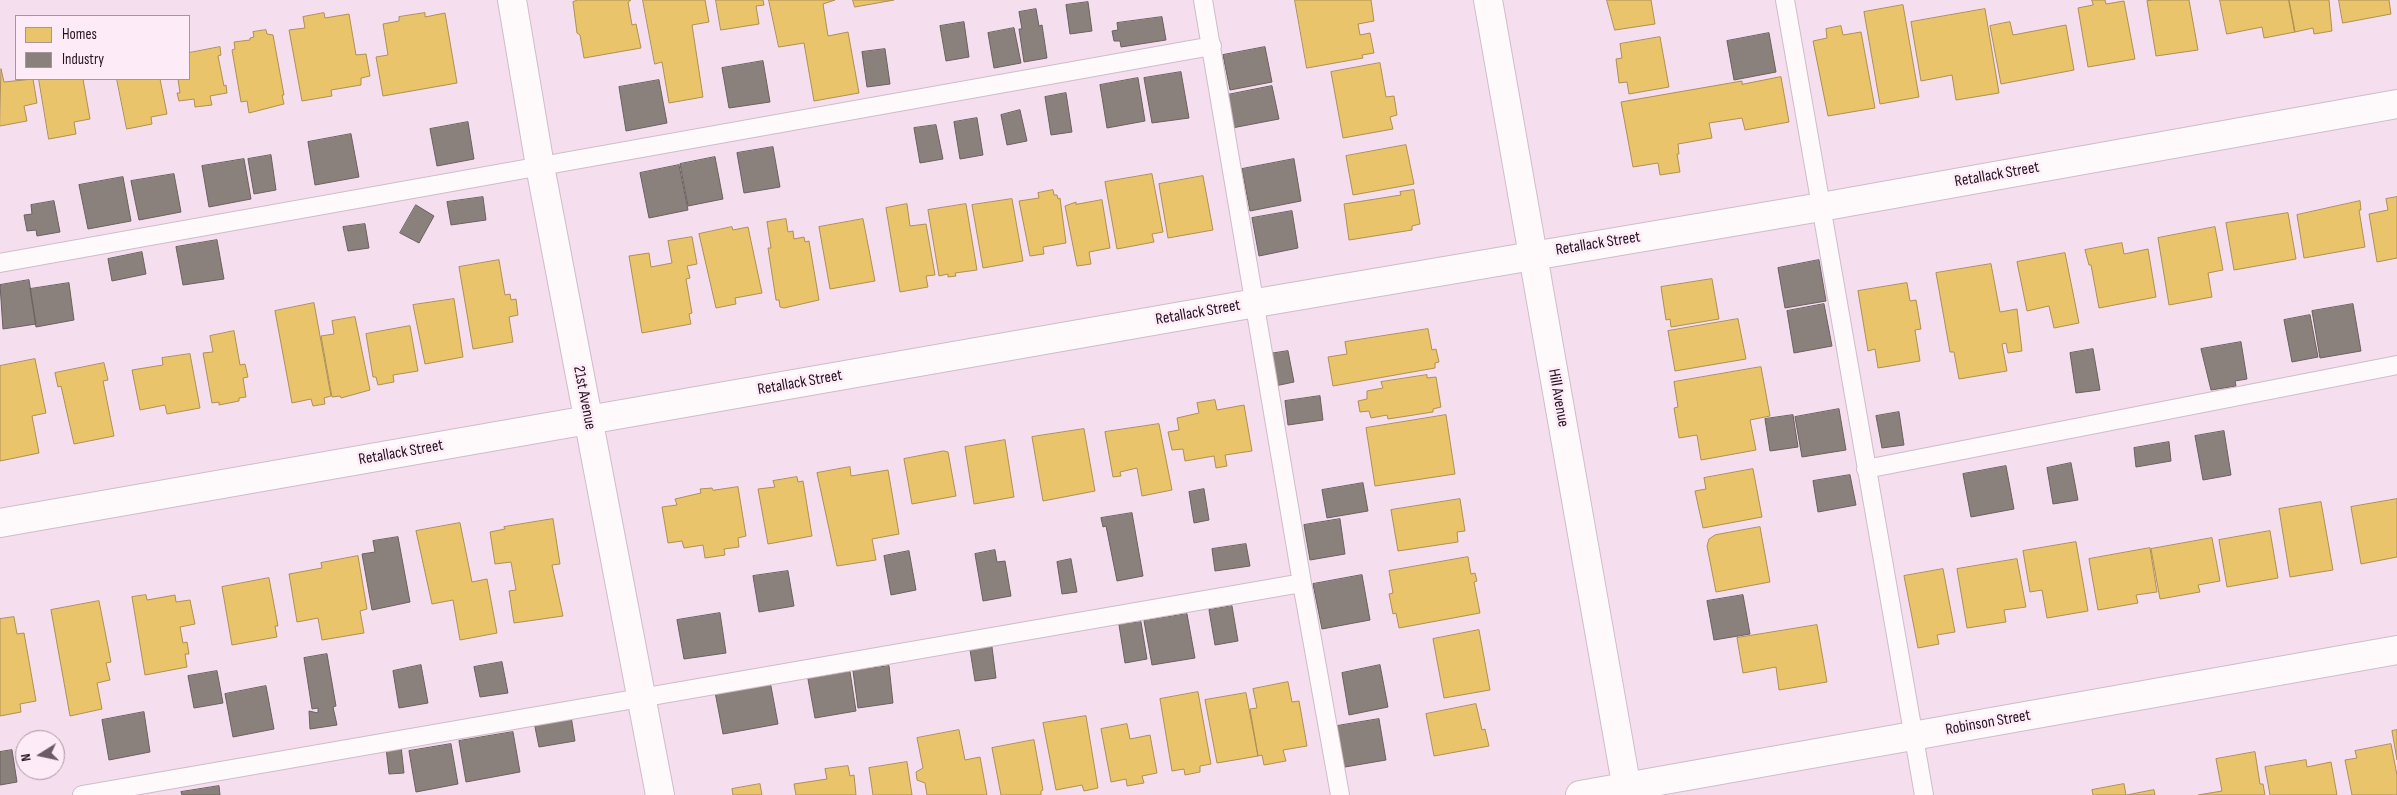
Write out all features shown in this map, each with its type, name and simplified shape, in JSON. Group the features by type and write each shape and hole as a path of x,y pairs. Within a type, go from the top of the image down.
{"street":[{"name":"21st Avenue","path":"512,0 540,166 660,795"},
{"name":"Hill Avenue","path":"1488,0 1628,791"},
{"name":"Retallack Street","path":"0,523 1532,255 1820,207 2397,104"},
{"name":"Robinson Street","path":"1580,795 1628,791 1913,736 2397,650"}],"lane":[{"path":"1203,0 1340,795"},
{"path":"1786,0 1820,207 1924,795"},
{"path":"0,263 1212,46"},
{"path":"1866,469 2397,365"},
{"path":"82,795 1302,583"}],"building: Homes":[{"path":"578,0 631,0 628,2 632,25 636,24 641,48 584,58 580,35 577,33 573,2"},
{"path":"643,0 705,0 709,22 692,25 703,97 669,103 662,62 655,64"},
{"path":"716,0 763,0 764,5 756,6 759,24 721,30"},
{"path":"769,0 835,0 823,4 828,36 848,32 859,93 814,101 804,43 779,47"},
{"path":"853,0 894,0 855,7"},
{"path":"1295,0 1371,0 1374,21 1358,24 1360,35 1370,33 1374,53 1362,55 1363,58 1307,68"},
{"path":"1607,0 1651,0 1655,24 1615,30"},
{"path":"2092,0 2105,0 2106,4 2124,1 2135,59 2088,67 2078,8 2093,5"},
{"path":"2189,0 2198,50 2156,56 2147,1"},
{"path":"2220,0 2289,0 2295,32 2264,38 2262,27 2227,34"},
{"path":"2289,0 2329,0 2332,31 2314,34 2313,28 2295,32"},
{"path":"2339,0 2389,0 2391,14 2343,23"},
{"path":"1903,5 1919,97 1880,104 1864,12"},
{"path":"1985,9 1999,93 1956,100 1952,75 1921,81 1911,22"},
{"path":"324,13 325,18 349,14 356,55 366,54 370,76 361,78 361,85 331,90 332,96 302,101 289,30 305,28 303,17"},
{"path":"425,13 425,17 445,13 457,83 383,96 376,57 388,55 383,24 399,21 399,17"},
{"path":"2010,22 2013,35 2066,25 2074,70 2001,84 1990,26"},
{"path":"1841,26 1843,35 1861,32 1875,108 1828,116 1813,41 1827,38 1826,29"},
{"path":"266,30 267,34 273,35 284,104 249,113 247,101 241,102 232,50 235,49 234,42 250,40 250,38 254,37 253,32"},
{"path":"1660,37 1669,87 1629,94 1627,82 1619,83 1616,59 1622,58 1620,44"},
{"path":"220,47 221,55 218,56 227,93 210,96 212,105 195,107 194,99 179,101 177,93 180,93 178,80 190,80 190,53"},
{"path":"1380,63 1386,97 1394,96 1397,115 1390,117 1393,129 1343,138 1331,72"},
{"path":"1,69 4,82 33,80 37,103 24,106 27,121 0,126"},
{"path":"1781,77 1789,122 1745,130 1742,118 1709,123 1712,138 1678,144 1679,154 1677,154 1680,172 1660,175 1658,163 1633,167 1621,102 1742,81 1742,84"},
{"path":"39,80 83,80 90,119 74,122 76,134 49,139"},
{"path":"117,80 160,80 167,114 151,117 152,124 127,129"},
{"path":"1406,145 1414,184 1353,195 1346,156"},
{"path":"1152,174 1163,232 1152,234 1154,242 1117,249 1105,182"},
{"path":"1203,176 1213,230 1168,238 1159,184"},
{"path":"1053,190 1054,195 1057,195 1058,199 1060,198 1066,243 1043,247 1044,254 1030,256 1019,201 1039,198 1038,193"},
{"path":"1414,190 1420,224 1412,226 1412,230 1349,240 1344,204 1401,195 1400,192"},
{"path":"2397,197 2397,258 2377,262 2369,214 2388,210 2386,199"},
{"path":"1012,199 1023,261 983,268 972,205"},
{"path":"1102,200 1110,248 1089,252 1091,264 1077,266 1065,206 1076,202 1076,204"},
{"path":"2360,201 2361,210 2359,210 2365,247 2304,258 2297,215"},
{"path":"907,204 910,226 926,224 935,275 926,276 928,287 900,292 886,208"},
{"path":"966,204 977,270 955,273 956,276 948,277 948,274 939,276 928,210"},
{"path":"2288,213 2296,259 2234,270 2226,223"},
{"path":"786,219 788,232 793,231 794,239 804,237 805,242 809,241 819,300 784,308 780,307 779,300 776,300 768,248 771,248 767,222"},
{"path":"863,219 875,281 830,289 819,227"},
{"path":"732,227 733,230 748,227 762,293 735,298 736,304 716,308 699,234"},
{"path":"2215,227 2223,270 2208,273 2212,297 2169,305 2158,238"},
{"path":"692,237 697,264 687,266 690,278 686,279 692,313 689,314 691,324 642,333 629,256 649,253 651,267 672,263 668,241"},
{"path":"2122,243 2124,254 2148,249 2156,297 2099,308 2091,265 2089,265 2085,250"},
{"path":"2065,253 2079,323 2054,328 2049,306 2027,311 2017,262"},
{"path":"499,260 505,295 510,294 511,300 516,299 518,315 509,317 513,342 473,349 459,267"},
{"path":"1991,264 2000,312 2017,309 2022,351 2008,353 2006,343 2002,344 2007,371 1959,379 1954,352 1950,352 1936,273"},
{"path":"1712,279 1719,319 1671,327 1670,319 1666,320 1661,287"},
{"path":"1907,283 1910,301 1916,300 1921,329 1915,330 1920,361 1878,368 1875,349 1868,351 1858,291"},
{"path":"454,299 463,357 425,364 413,305"},
{"path":"314,303 331,396 324,398 325,404 313,406 311,399 292,403 275,311"},
{"path":"355,317 370,390 341,398 340,396 332,397 321,336 334,334 332,321"},
{"path":"1738,319 1746,359 1675,371 1668,331"},
{"path":"410,326 418,371 393,375 394,382 378,385 376,377 373,377 366,334"},
{"path":"1428,329 1432,350 1436,349 1439,362 1435,363 1435,368 1333,386 1328,357 1347,354 1345,342"},
{"path":"234,331 240,365 245,364 248,377 243,378 246,397 239,398 239,401 219,405 219,402 212,403 203,353 213,352 210,336"},
{"path":"190,354 200,408 167,414 165,405 140,410 132,370 163,365 162,358"},
{"path":"35,359 46,413 32,416 39,453 0,461 0,366"},
{"path":"104,363 108,380 103,381 114,436 74,444 61,386 58,387 55,373"},
{"path":"1761,367 1770,416 1750,420 1756,450 1701,460 1697,435 1679,438 1674,408 1678,407 1674,382"},
{"path":"1427,375 1427,378 1436,377 1441,407 1433,409 1433,412 1388,419 1387,415 1371,418 1369,411 1360,412 1358,401 1367,399 1367,391 1383,388 1381,382"},
{"path":"1215,400 1217,410 1244,405 1252,451 1225,455 1227,466 1216,468 1214,456 1185,461 1183,449 1172,450 1168,432 1179,430 1177,418 1199,413 1197,403"},
{"path":"1446,415 1455,474 1375,486 1366,428"},
{"path":"1159,424 1172,490 1142,496 1137,468 1120,472 1121,476 1113,477 1105,432"},
{"path":"1084,429 1095,491 1043,501 1032,437"},
{"path":"1005,440 1014,497 974,504 965,447"},
{"path":"944,451 948,452 956,496 912,504 904,459"},
{"path":"850,467 851,476 888,470 899,534 872,539 876,560 837,566 817,473"},
{"path":"1753,469 1762,517 1703,528 1695,491 1706,489 1704,478"},
{"path":"797,477 798,482 803,481 812,536 768,544 758,489 775,487 773,481"},
{"path":"738,487 746,536 738,538 739,547 724,549 725,555 705,558 703,545 684,548 682,541 668,543 662,507 677,505 675,499 701,493 700,489 712,488 713,490"},
{"path":"1460,499 1465,531 1457,532 1458,542 1398,551 1391,510"},
{"path":"2397,499 2397,557 2361,564 2351,507"},
{"path":"2321,502 2333,570 2290,577 2279,509"},
{"path":"553,519 560,564 552,565 563,616 514,623 509,591 516,590 511,562 495,564 490,532 505,529 504,527"},
{"path":"460,523 472,582 487,579 497,633 460,640 453,600 432,604 416,531"},
{"path":"1760,527 1770,582 1716,592 1707,546 1709,539 1715,535"},
{"path":"2270,531 2278,578 2227,587 2219,540"},
{"path":"2212,538 2220,581 2198,585 2200,592 2160,599 2151,549"},
{"path":"2076,542 2088,611 2047,618 2042,590 2030,592 2023,551"},
{"path":"2150,548 2157,592 2136,595 2138,603 2098,610 2089,559"},
{"path":"358,556 367,609 360,611 364,633 322,640 318,618 297,622 289,574 322,568 321,563"},
{"path":"1468,557 1471,574 1475,573 1477,581 1474,582 1480,613 1399,628 1396,613 1393,614 1389,594 1393,593 1389,571"},
{"path":"2017,559 2026,607 2004,610 2006,622 1967,628 1957,569"},
{"path":"1943,569 1955,632 1937,635 1939,644 1918,648 1904,576"},
{"path":"269,578 278,626 275,626 277,637 232,645 222,587"},
{"path":"146,595 147,600 175,595 176,602 190,600 195,624 180,627 183,643 187,642 189,654 185,654 187,667 145,675 132,597"},
{"path":"99,601 111,662 106,663 110,680 97,683 102,709 70,716 51,610"},
{"path":"14,617 17,634 24,633 36,701 20,704 21,712 0,716 0,619"},
{"path":"1817,625 1827,682 1779,690 1776,667 1743,673 1737,638"},
{"path":"1479,630 1490,690 1444,698 1433,639"},
{"path":"1288,682 1292,702 1299,701 1307,746 1283,750 1286,761 1264,765 1262,755 1258,756 1250,709 1257,708 1253,689"},
{"path":"1198,692 1211,764 1200,766 1200,772 1185,775 1184,769 1172,771 1160,699"},
{"path":"1246,693 1258,756 1217,763 1205,700"},
{"path":"1476,704 1482,730 1485,729 1489,746 1434,756 1426,714"},
{"path":"1086,716 1098,788 1084,791 1082,785 1056,790 1043,723"},
{"path":"1127,724 1130,739 1150,735 1157,773 1142,776 1144,783 1127,786 1126,779 1111,782 1101,729"},
{"path":"959,730 965,760 980,757 987,795 927,795 925,783 917,780 916,772 923,768 917,738"},
{"path":"2397,730 2397,760 2392,731"},
{"path":"1034,740 1043,790 1041,795 1001,795 992,748"},
{"path":"2391,744 2397,775 2397,795 2352,795 2345,760 2357,758 2355,751"},
{"path":"2255,752 2260,784 2263,784 2265,795 2198,795 2222,791 2216,759"},
{"path":"2306,760 2307,767 2331,762 2337,795 2270,795 2265,767"},
{"path":"907,762 912,795 873,795 869,768"},
{"path":"848,766 850,776 854,775 856,795 796,795 794,784 827,779 825,769"},
{"path":"760,784 762,795 733,795 732,789"},
{"path":"2124,784 2126,795 2093,795 2092,790"},
{"path":"2154,790 2155,795 2127,795"}],"building: Industry":[{"path":"1088,2 1092,31 1070,34 1066,5"},
{"path":"1036,9 1039,26 1042,25 1047,58 1024,62 1019,29 1022,29 1019,12"},
{"path":"1162,17 1166,40 1121,47 1120,41 1114,41 1112,31 1118,30 1117,23"},
{"path":"964,22 969,57 946,61 940,26"},
{"path":"1014,28 1021,63 994,68 988,33"},
{"path":"1769,33 1776,72 1734,80 1727,41"},
{"path":"1265,47 1272,82 1230,90 1223,55"},
{"path":"885,49 890,84 867,87 862,52"},
{"path":"763,61 770,102 729,108 722,68"},
{"path":"1181,72 1189,118 1152,123 1144,78"},
{"path":"1138,78 1145,121 1107,128 1100,85"},
{"path":"659,80 667,123 626,131 619,87"},
{"path":"1272,86 1279,119 1232,128 1227,95"},
{"path":"1066,93 1072,132 1051,135 1045,97"},
{"path":"1020,110 1027,141 1007,145 1001,115"},
{"path":"977,118 983,155 960,159 954,122"},
{"path":"468,122 474,159 437,166 430,129"},
{"path":"936,125 943,159 920,163 914,128"},
{"path":"351,134 359,177 315,185 308,142"},
{"path":"773,147 780,187 744,193 737,153"},
{"path":"271,155 276,190 254,194 248,159"},
{"path":"715,157 723,199 688,206 680,164"},
{"path":"244,159 251,199 209,207 202,166"},
{"path":"1294,159 1301,201 1250,211 1242,169"},
{"path":"679,165 688,210 649,218 640,173"},
{"path":"174,174 181,212 139,220 131,181"},
{"path":"123,177 131,221 88,229 79,185"},
{"path":"483,197 486,220 451,225 447,202"},
{"path":"54,201 60,232 37,236 36,230 27,231 24,215 32,214 31,205"},
{"path":"416,205 434,216 419,243 400,233"},
{"path":"1292,211 1298,248 1259,256 1252,218"},
{"path":"365,224 369,248 348,251 343,227"},
{"path":"217,240 224,279 183,285 176,247"},
{"path":"142,252 146,274 112,281 108,259"},
{"path":"1819,260 1826,301 1785,308 1778,268"},
{"path":"29,280 36,324 3,329 0,285"},
{"path":"69,283 74,320 36,327 30,289"},
{"path":"1824,304 1832,346 1794,353 1787,311"},
{"path":"2353,304 2361,351 2320,358 2312,311"},
{"path":"2310,315 2318,357 2292,362 2284,320"},
{"path":"2241,342 2247,379 2235,381 2236,386 2211,390 2201,349"},
{"path":"2093,349 2100,390 2076,393 2070,353"},
{"path":"1288,351 1294,382 1275,386 1269,354"},
{"path":"1320,396 1323,420 1288,425 1285,401"},
{"path":"1839,409 1846,450 1802,457 1795,417"},
{"path":"1899,412 1904,445 1882,448 1876,416"},
{"path":"1793,415 1798,447 1770,451 1765,419"},
{"path":"2224,431 2231,475 2203,480 2195,436"},
{"path":"2169,442 2171,461 2136,467 2134,448"},
{"path":"2071,463 2078,500 2053,504 2047,468"},
{"path":"2006,466 2014,509 1971,517 1963,474"},
{"path":"1850,475 1856,505 1818,512 1813,481"},
{"path":"1363,483 1368,511 1327,518 1322,490"},
{"path":"1204,489 1209,520 1194,523 1189,492"},
{"path":"1132,513 1143,576 1117,581 1106,526 1103,527 1101,518"},
{"path":"1340,519 1345,554 1310,560 1304,525"},
{"path":"398,537 410,602 372,610 362,554 375,552 373,541"},
{"path":"1246,544 1250,566 1215,571 1212,549"},
{"path":"995,550 997,562 1005,561 1011,596 983,601 975,554"},
{"path":"909,551 916,590 891,595 884,556"},
{"path":"1071,559 1077,592 1062,594 1057,562"},
{"path":"788,571 794,606 759,612 753,576"},
{"path":"1362,575 1370,620 1322,629 1313,584"},
{"path":"1743,595 1750,634 1714,640 1707,601"},
{"path":"1232,606 1238,641 1215,645 1209,610"},
{"path":"720,613 726,653 684,659 677,620"},
{"path":"1187,614 1195,658 1152,665 1144,621"},
{"path":"1141,622 1147,659 1125,663 1119,625"},
{"path":"992,647 996,678 975,681 970,650"},
{"path":"327,654 336,706 333,707 337,725 310,729 309,711 318,713 318,708 312,709 304,658"},
{"path":"502,662 508,693 480,697 474,667"},
{"path":"421,665 428,703 399,708 393,671"},
{"path":"1380,665 1388,707 1349,715 1342,673"},
{"path":"889,666 893,703 858,708 853,671"},
{"path":"217,671 223,703 194,708 188,676"},
{"path":"850,672 856,711 815,718 808,679"},
{"path":"770,681 778,724 723,734 715,692"},
{"path":"266,686 274,729 233,737 225,694"},
{"path":"144,712 150,752 109,760 102,720"},
{"path":"571,716 575,741 539,747 534,722"},
{"path":"1379,719 1386,760 1345,767 1337,726"},
{"path":"513,732 520,772 466,782 459,741"},
{"path":"451,744 458,784 416,792 409,751"},
{"path":"401,746 404,773 389,774 386,748"},
{"path":"12,750 15,780 17,782 0,785 0,752"},
{"path":"219,786 220,795 182,795 181,792"}]}
